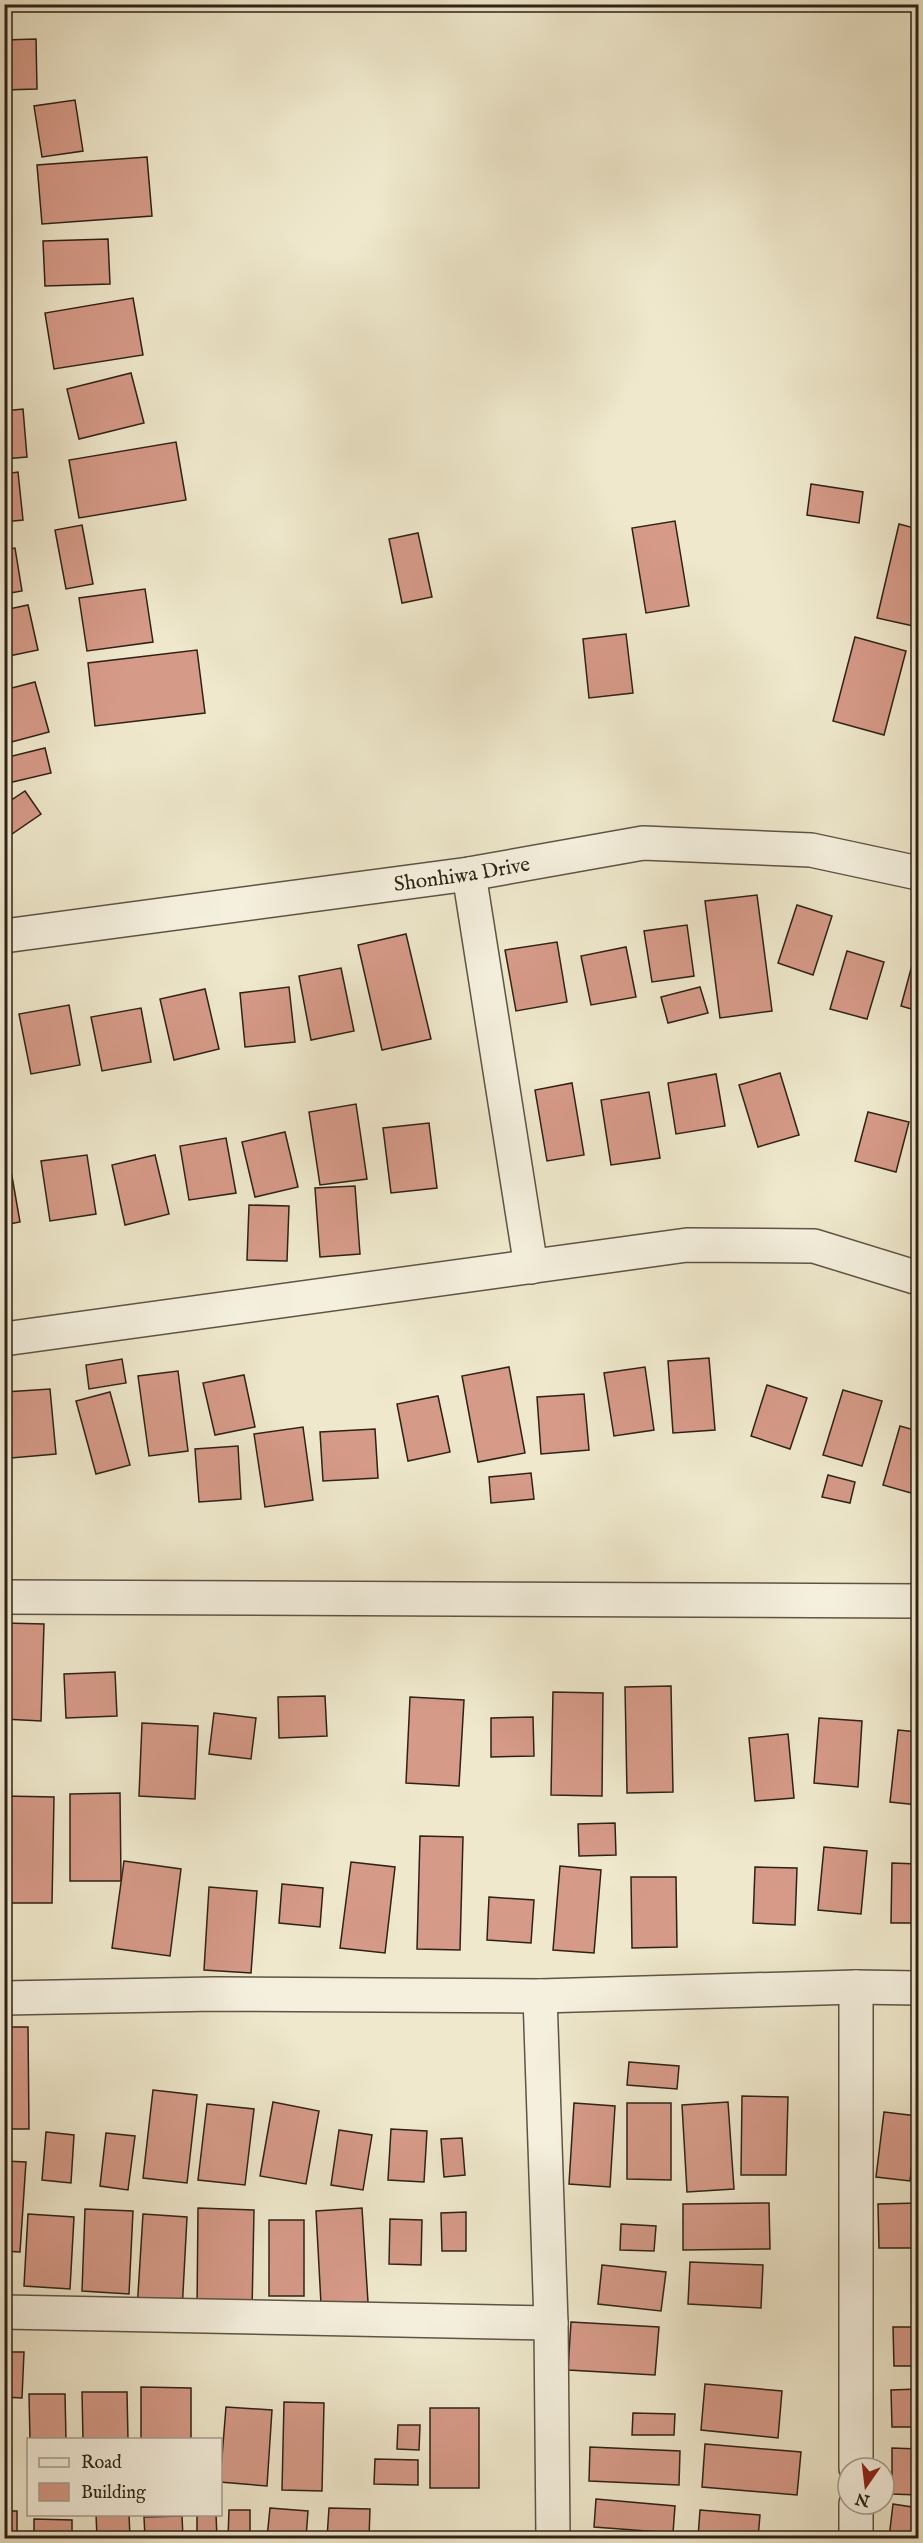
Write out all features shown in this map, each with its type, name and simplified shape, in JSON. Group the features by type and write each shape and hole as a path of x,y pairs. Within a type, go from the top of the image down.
{"street":[{"name":"Shonhiwa Drive","path":"4,936 469,874 643,843 811,850 918,873"},
{"path":"469,874 531,1267"},
{"path":"4,1339 687,1245 814,1245 918,1278"},
{"path":"4,1598 918,1601"},
{"path":"856,1987 856,2456"},
{"path":"4,1998 215,1994 540,1996 856,1987 918,1988"},
{"path":"540,1996 551,2322 553,2538"},
{"path":"4,2312 551,2322"},
{"path":"856,2516 856,2538"}],"building":[{"path":"36,39 37,89 4,90 4,40"},
{"path":"75,100 83,151 42,157 34,106"},
{"path":"147,157 152,216 42,224 37,165"},
{"path":"108,239 110,284 45,286 43,241"},
{"path":"133,298 143,355 54,369 45,313"},
{"path":"131,373 144,423 79,439 67,389"},
{"path":"23,409 27,457 4,459 4,411"},
{"path":"176,442 186,500 79,518 69,460"},
{"path":"18,472 23,520 4,522 4,474"},
{"path":"811,484 863,492 859,523 807,515"},
{"path":"675,521 689,606 646,613 632,528"},
{"path":"899,524 918,529 918,627 877,618"},
{"path":"82,525 93,584 66,589 55,530"},
{"path":"418,533 432,597 402,603 389,539"},
{"path":"15,548 22,591 4,594 4,550"},
{"path":"145,589 153,642 87,651 79,598"},
{"path":"28,605 38,650 4,657 4,610"},
{"path":"626,634 633,693 589,698 583,639"},
{"path":"855,637 906,651 884,735 833,721"},
{"path":"197,650 205,713 95,726 88,663"},
{"path":"35,682 49,732 4,744 4,690"},
{"path":"45,748 51,773 4,784 4,758"},
{"path":"25,791 41,814 9,836 4,830 4,805"},
{"path":"757,895 772,1011 720,1018 705,901"},
{"path":"797,905 832,916 813,975 778,963"},
{"path":"687,925 694,976 652,982 644,931"},
{"path":"406,934 431,1039 382,1050 358,945"},
{"path":"557,942 567,1002 516,1011 505,950"},
{"path":"626,947 636,997 591,1005 581,956"},
{"path":"847,951 884,962 867,1019 830,1009"},
{"path":"915,954 918,955 918,1011 901,1006"},
{"path":"341,968 354,1031 311,1040 299,976"},
{"path":"289,987 295,1042 245,1047 240,993"},
{"path":"700,987 708,1013 668,1023 661,997"},
{"path":"205,989 219,1049 174,1060 160,999"},
{"path":"69,1005 80,1065 31,1074 19,1014"},
{"path":"141,1008 151,1062 102,1071 91,1017"},
{"path":"780,1073 799,1135 758,1147 739,1085"},
{"path":"716,1074 725,1126 676,1134 668,1083"},
{"path":"572,1083 584,1155 547,1161 535,1090"},
{"path":"649,1092 660,1158 611,1165 601,1100"},
{"path":"356,1104 367,1179 320,1185 309,1112"},
{"path":"868,1112 909,1122 896,1172 855,1161"},
{"path":"429,1123 437,1188 391,1193 383,1128"},
{"path":"285,1132 298,1187 255,1197 242,1142"},
{"path":"226,1138 236,1193 189,1200 180,1146"},
{"path":"87,1155 96,1214 50,1221 41,1161"},
{"path":"155,1155 169,1214 125,1225 112,1165"},
{"path":"10,1165 20,1222 4,1225 4,1166"},
{"path":"355,1186 360,1254 320,1257 315,1188"},
{"path":"249,1205 289,1206 287,1261 247,1260"},
{"path":"709,1358 715,1430 673,1433 668,1361"},
{"path":"122,1359 126,1383 89,1389 86,1365"},
{"path":"509,1367 525,1453 478,1462 462,1376"},
{"path":"645,1367 654,1430 614,1436 604,1373"},
{"path":"178,1371 188,1451 149,1456 138,1376"},
{"path":"244,1375 255,1427 215,1435 203,1383"},
{"path":"767,1385 807,1398 790,1449 751,1436"},
{"path":"50,1389 56,1454 11,1458 5,1392"},
{"path":"843,1390 882,1401 862,1466 823,1455"},
{"path":"110,1392 130,1465 96,1474 76,1401"},
{"path":"584,1394 589,1450 541,1454 537,1397"},
{"path":"438,1396 450,1452 408,1461 397,1404"},
{"path":"900,1426 918,1431 918,1495 883,1485"},
{"path":"303,1427 313,1500 265,1507 254,1434"},
{"path":"375,1429 378,1478 323,1481 320,1432"},
{"path":"238,1446 241,1499 199,1502 195,1449"},
{"path":"531,1473 534,1499 491,1503 489,1477"},
{"path":"828,1475 855,1482 850,1503 822,1497"},
{"path":"4,1623 44,1624 41,1721 4,1719"},
{"path":"115,1672 117,1716 66,1718 64,1674"},
{"path":"671,1686 673,1792 627,1793 625,1687"},
{"path":"553,1692 603,1693 602,1796 551,1795"},
{"path":"325,1696 327,1736 279,1738 278,1697"},
{"path":"410,1697 464,1700 459,1786 406,1783"},
{"path":"214,1713 256,1718 251,1759 209,1754"},
{"path":"533,1717 534,1756 491,1757 491,1718"},
{"path":"819,1718 862,1721 858,1787 814,1783"},
{"path":"142,1723 198,1726 195,1799 139,1796"},
{"path":"898,1730 918,1732 918,1805 890,1802"},
{"path":"788,1734 794,1798 755,1801 749,1738"},
{"path":"120,1793 121,1881 70,1881 70,1794"},
{"path":"4,1796 54,1797 52,1903 4,1903"},
{"path":"615,1823 616,1855 579,1856 578,1824"},
{"path":"420,1836 463,1837 460,1950 417,1949"},
{"path":"824,1847 867,1851 861,1914 818,1910"},
{"path":"124,1861 181,1869 170,1956 112,1948"},
{"path":"351,1862 395,1867 385,1953 340,1948"},
{"path":"892,1863 918,1864 918,1923 891,1923"},
{"path":"560,1866 601,1870 594,1953 553,1950"},
{"path":"755,1867 797,1868 795,1925 753,1923"},
{"path":"631,1877 676,1877 677,1947 632,1948"},
{"path":"282,1884 323,1888 320,1927 279,1923"},
{"path":"209,1887 257,1891 251,1973 204,1970"},
{"path":"489,1897 534,1900 531,1943 487,1940"},
{"path":"4,2027 28,2027 29,2129 4,2129"},
{"path":"629,2062 679,2066 677,2089 627,2085"},
{"path":"153,2090 197,2095 187,2183 143,2178"},
{"path":"742,2096 788,2097 786,2175 741,2175"},
{"path":"273,2102 319,2111 306,2184 260,2176"},
{"path":"728,2102 734,2189 687,2192 682,2105"},
{"path":"574,2103 615,2106 610,2187 569,2184"},
{"path":"627,2103 671,2103 671,2180 627,2179"},
{"path":"207,2104 254,2109 245,2185 198,2180"},
{"path":"884,2112 917,2116 910,2181 876,2177"},
{"path":"391,2129 427,2131 424,2182 388,2180"},
{"path":"339,2130 372,2135 363,2190 331,2185"},
{"path":"46,2132 74,2135 71,2183 42,2180"},
{"path":"106,2133 135,2136 128,2190 100,2186"},
{"path":"462,2138 465,2175 444,2177 441,2139"},
{"path":"4,2161 26,2162 20,2252 4,2251"},
{"path":"769,2203 770,2249 683,2250 683,2204"},
{"path":"918,2203 918,2248 879,2248 878,2204"},
{"path":"198,2208 254,2210 252,2311 197,2310"},
{"path":"362,2208 368,2302 321,2304 316,2211"},
{"path":"85,2209 133,2211 129,2294 82,2291"},
{"path":"466,2212 466,2251 442,2251 441,2213"},
{"path":"28,2214 74,2217 70,2289 24,2286"},
{"path":"143,2214 187,2217 182,2312 137,2310"},
{"path":"390,2219 422,2220 421,2265 389,2264"},
{"path":"269,2220 304,2220 304,2296 269,2296"},
{"path":"621,2224 656,2226 654,2251 620,2250"},
{"path":"690,2262 763,2265 761,2308 688,2304"},
{"path":"602,2265 666,2272 661,2311 598,2304"},
{"path":"571,2322 659,2327 655,2375 568,2370"},
{"path":"893,2327 918,2327 918,2366 894,2366"},
{"path":"4,2352 24,2352 22,2398 4,2397"},
{"path":"705,2384 782,2391 778,2438 701,2430"},
{"path":"141,2387 191,2388 191,2438 141,2438"},
{"path":"918,2389 918,2427 892,2427 891,2390"},
{"path":"82,2392 127,2392 128,2438 83,2438"},
{"path":"29,2394 65,2394 66,2438 30,2438"},
{"path":"284,2402 324,2403 322,2491 282,2490"},
{"path":"226,2407 272,2410 267,2486 222,2482"},
{"path":"430,2408 479,2408 479,2488 430,2488"},
{"path":"633,2413 675,2414 674,2435 632,2435"},
{"path":"398,2425 420,2425 419,2450 397,2449"},
{"path":"705,2444 801,2452 797,2495 702,2487"},
{"path":"590,2447 680,2451 679,2485 589,2481"},
{"path":"892,2448 918,2449 918,2495 896,2494 896,2456 892,2456"},
{"path":"375,2459 418,2460 418,2485 374,2484"},
{"path":"596,2499 675,2506 673,2533 594,2527"},
{"path":"896,2504 918,2508 918,2538 889,2538 892,2516 896,2516"},
{"path":"270,2508 308,2511 306,2538 267,2538"},
{"path":"329,2508 370,2509 369,2538 327,2538"},
{"path":"229,2510 250,2510 250,2538 228,2538"},
{"path":"700,2510 760,2515 758,2538 698,2538"},
{"path":"4,2511 17,2511 17,2538 4,2538"},
{"path":"96,2516 129,2516 130,2538 97,2538"},
{"path":"182,2516 183,2538 145,2538 144,2517"},
{"path":"197,2516 216,2516 217,2538 197,2538"},
{"path":"34,2519 72,2520 72,2538 34,2538"}]}
